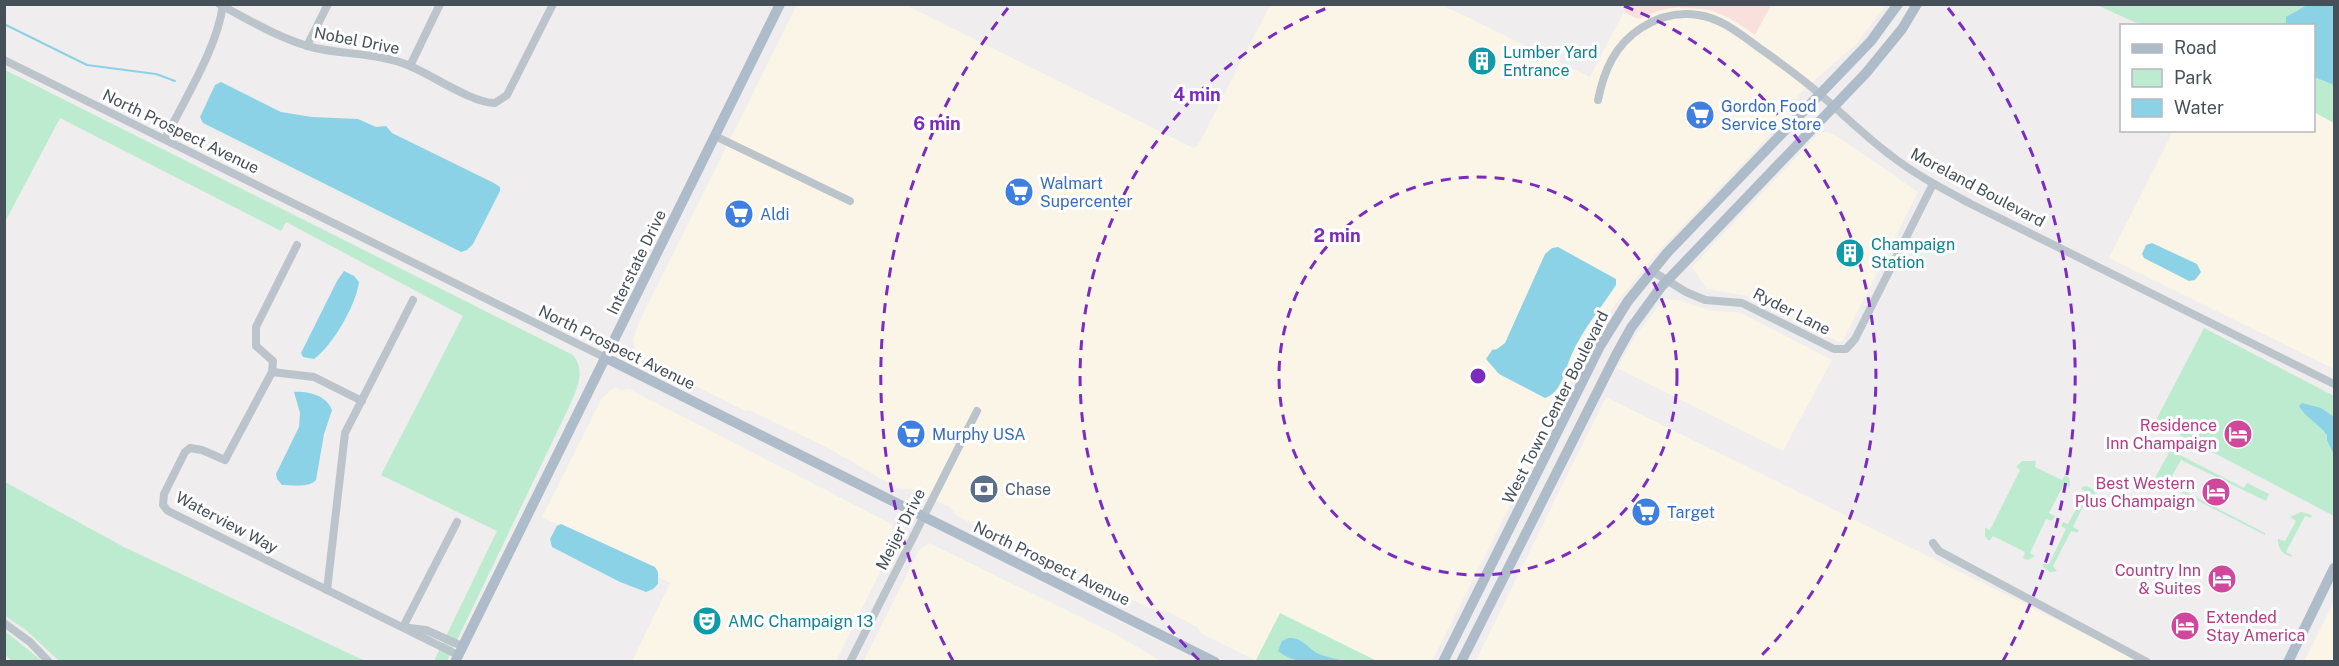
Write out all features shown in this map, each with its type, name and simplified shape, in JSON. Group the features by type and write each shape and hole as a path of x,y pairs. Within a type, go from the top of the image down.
{"main road":[{"name":"Interstate Drive","path":"458,654 780,4"},
{"name":"West Town Center Boulevard","path":"1443,662 1600,346 1628,301 1652,271 1871,41 1898,4"},
{"name":"West Town Center Boulevard","path":"1461,662 1616,355 1642,312 1668,279 1884,51 1917,4"},
{"name":"North Prospect Avenue","path":"606,358 1215,662"},
{"path":"2288,662 2334,568"}],"street":[{"path":"308,46 328,4"},
{"path":"410,66 440,4"},
{"name":"Nobel Drive","path":"221,5 288,39 308,46 372,56 410,66 489,103 495,103 507,95 552,4"},
{"path":"165,139 212,44 222,17 221,5"},
{"name":"Moreland Boulevard","path":"1598,100 1613,56 1628,38 1650,22 1663,17 1688,14 1704,16 1724,24 1819,94 1889,155 1933,184 2334,384"},
{"name":"North Prospect Avenue","path":"4,60 606,358"},
{"path":"715,136 850,201"},
{"name":"Ryder Lane","path":"1652,271 1686,292 1718,302 1742,303 1834,350 1846,349 1855,339 1933,184"},
{"path":"297,244 256,327 256,346 273,361 272,372 314,377 362,401"},
{"path":"327,590 344,440 413,300"},
{"name":"Waterview Way","path":"272,372 225,460 202,450 189,448 164,494 163,505 168,511 458,654"},
{"name":"Meijer Drive","path":"850,662 977,411"},
{"path":"403,627 457,522"},
{"path":"1933,543 1939,551 2146,662"},
{"path":"4,623 30,642 49,662"}],"shaded area":[{"path":"1628,4 1771,5 1755,35 1732,19 1711,10 1679,7 1656,11 1638,19 1624,12"},
{"path":"797,5 906,5 1193,148 1203,136 1270,5 1442,5 1590,77 1624,12 1638,19 1667,8 1700,8 1722,14 1755,34 1771,5 1886,5 1857,43 1799,94 1794,110 1654,256 1614,306 1583,360 1432,661 1257,661 1202,634 1197,627 1166,611 1149,608 1049,557 1040,557 957,516 950,507 915,490 897,488 830,449 749,410 745,411 636,356 633,339 639,322"},
{"path":"2315,113 2334,123 2334,369 2109,258 2172,132 2315,132"},
{"path":"1820,132 1829,132 1843,140 1918,192 1843,341 1839,342 1748,296 1707,289 1692,267"},
{"path":"1664,299 1678,300 1712,311 1736,312 1745,315 1832,360 1783,451 1617,368 1636,335"},
{"path":"615,387 621,390 629,389 892,524 893,538 880,572 836,661 632,661 670,583 542,517 602,398"},
{"path":"1606,397 2140,661 1475,662"},
{"path":"929,543 1117,635 1161,661 863,662 919,550"},
{"path":"2334,601 2334,661 2304,661"}],"green space":[{"path":"2097,5 2309,5 2287,17 2286,24 2139,24"},
{"path":"5,70 573,355 580,373 573,399 447,661 434,661 497,531 381,475 463,316 286,222 281,231 60,118 5,222"},
{"path":"2315,77 2334,85 2334,123 2315,113"},
{"path":"2204,328 2334,396 2334,516 2155,422"},
{"path":"2169,441 2175,444 2172,451 2244,488 2247,483 2269,494 2266,501 2181,460 2168,483 2265,535 2157,480 2153,485 2147,482 2148,477 2155,478 2171,449 2165,444"},
{"path":"2022,461 2036,461 2035,467 2062,480 2065,475 2070,482 2070,487 2064,484 2049,513 2055,516 2052,521 2046,519 2030,553 2035,556 2028,560 2023,558 2025,552 1993,536 1988,540 1985,536 1985,528 1990,530 2020,470 2016,467"},
{"path":"5,482 124,547 365,661 59,661 26,630 5,616"},
{"path":"2086,486 2093,489 2096,494 2089,494 2073,527 2079,530 2077,533 2071,531 2053,566 2057,571 2050,572 2043,567 2043,564 2049,564 2066,529 2061,526 2063,522 2068,524 2085,492 2081,488"},
{"path":"2301,512 2312,515 2311,518 2305,516 2286,552 2292,555 2291,557 2281,550 2278,539 2285,541 2296,521 2290,517"},
{"path":"1280,613 1377,661 1256,660"},
{"path":"5,631 42,661 12,661 5,655"}],"water":[{"path":"2309,4 2334,5 2334,85 2315,77 2315,24 2286,24 2286,17"},
{"path":"221,82 281,112 312,117 358,119 376,127 386,126 392,133 494,183 500,187 500,191 473,244 461,252 203,123 200,117 215,85"},
{"path":"2152,243 2197,264 2201,272 2195,280 2189,281 2144,258 2142,254 2146,245"},
{"path":"1558,247 1616,279 1616,285 1581,337 1559,386 1545,398 1499,374 1486,359 1492,350 1505,343 1545,254 1552,248"},
{"path":"344,271 354,276 359,282 348,313 336,335 321,353 314,359 303,357 301,353"},
{"path":"294,392 305,392 321,397 332,410 324,434 316,480 313,483 296,486 282,485 276,474 299,427 300,413"},
{"path":"2302,403 2321,408 2334,417 2334,455 2327,435 2302,410 2299,406"},
{"path":"561,524 655,567 658,572 658,584 646,592 620,582 552,547 550,539 557,526"},
{"path":"1288,638 1301,641 1319,654 1344,661 1309,662 1292,659 1278,651 1282,641"}],"waterway":[{"path":"4,24 87,65 156,74 175,81"}],"place":[{"name":"Lumber Yard Entrance","path":"1482,61"},
{"name":"Gordon Food Service Store","path":"1700,115"},
{"name":"Walmart Supercenter","path":"1019,192"},
{"name":"Aldi","path":"739,214"},
{"name":"Champaign Station","path":"1850,253"},
{"name":"Murphy USA","path":"911,434"},
{"name":"Residence Inn Champaign","path":"2238,434"},
{"name":"Chase","path":"984,489"},
{"name":"Best Western Plus Champaign","path":"2216,492"},
{"name":"Target","path":"1646,512"},
{"name":"Country Inn & Suites","path":"2222,579"},
{"name":"AMC Champaign 13","path":"707,621"},
{"name":"Extended Stay America","path":"2185,626"}]}
